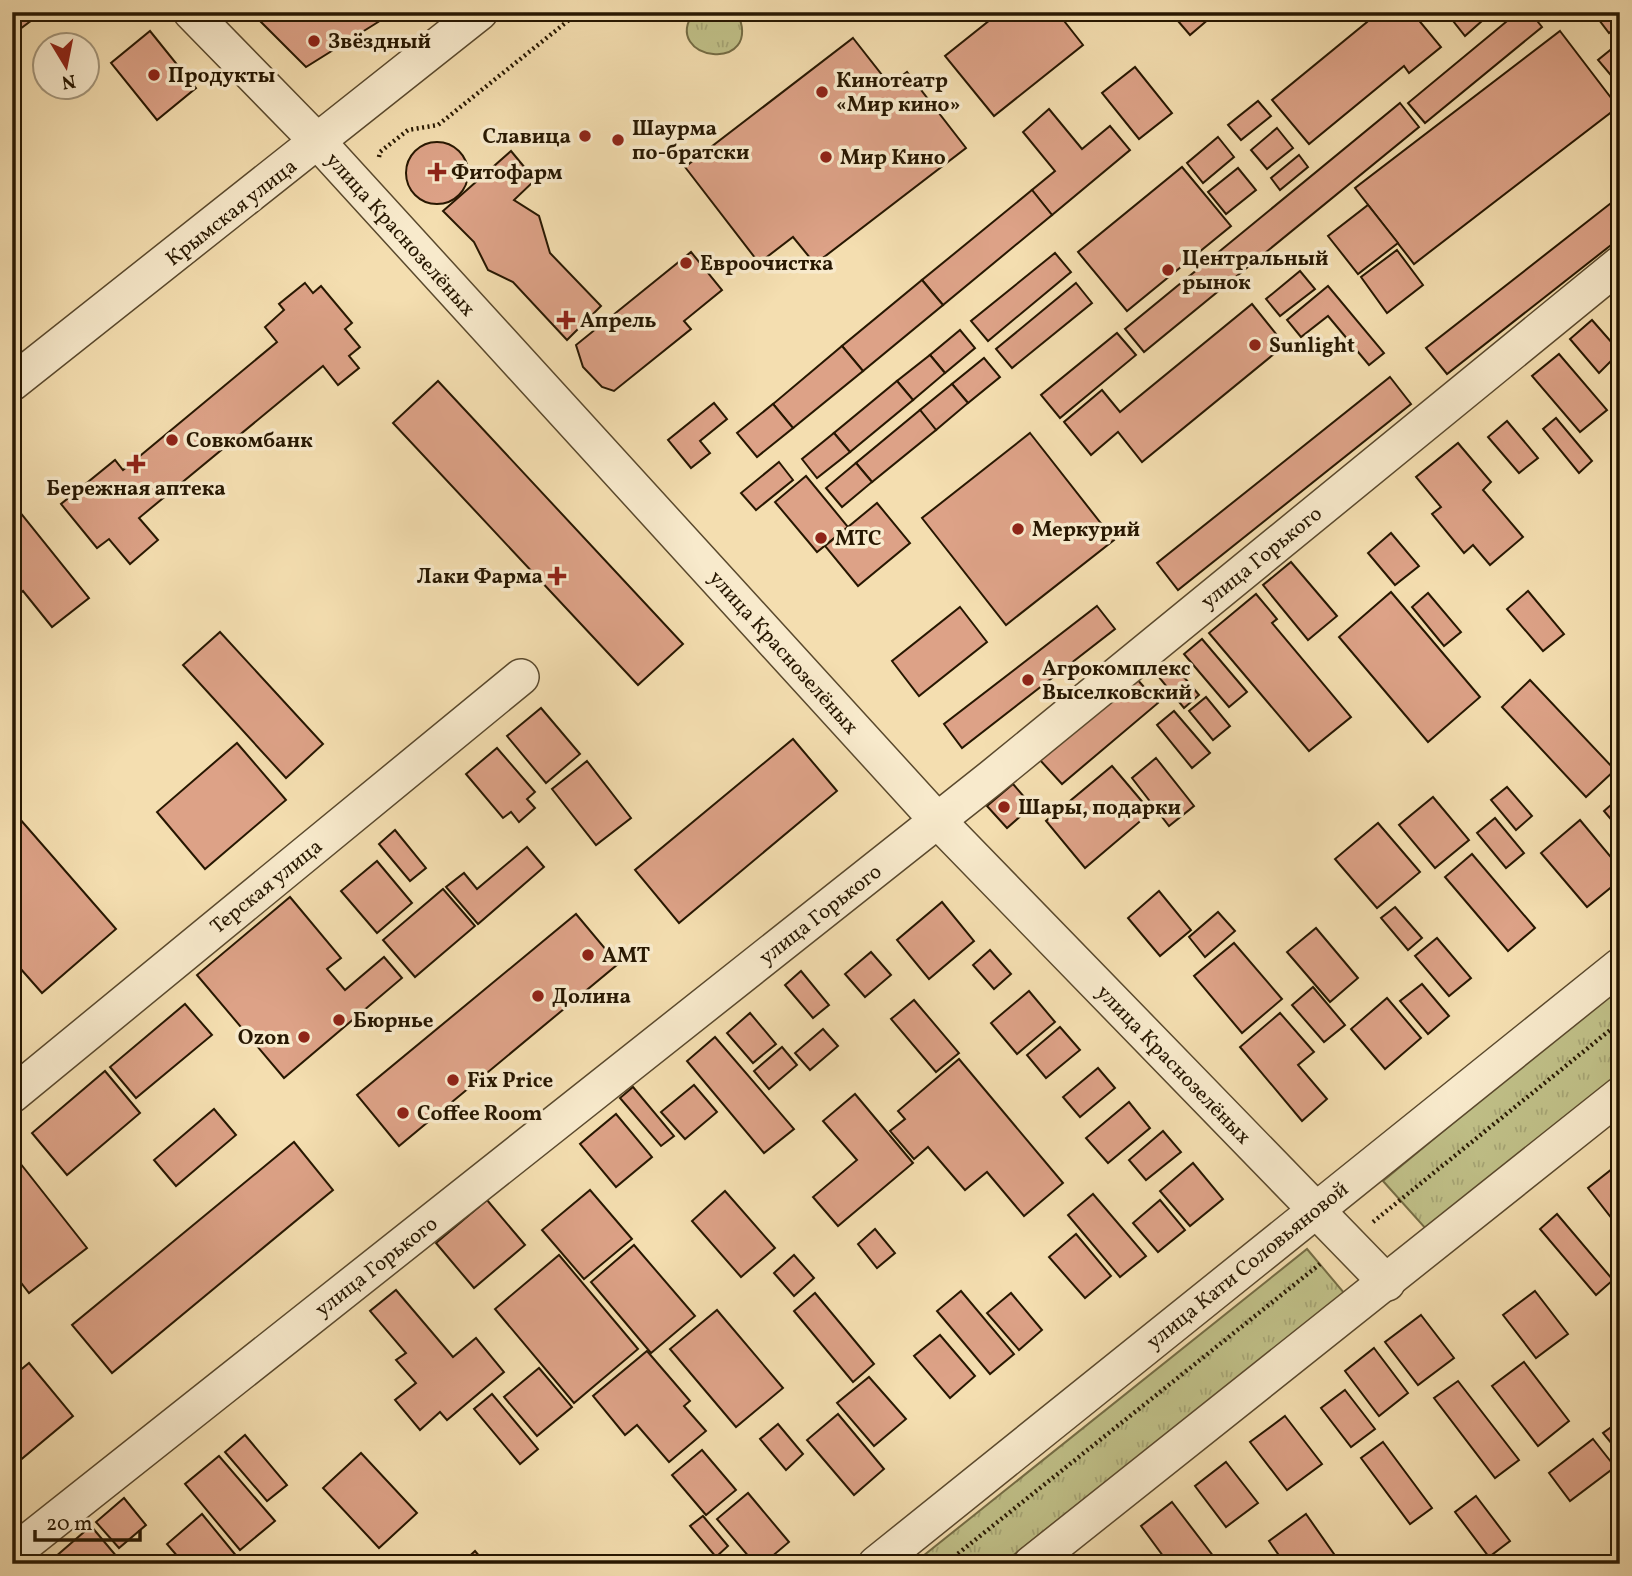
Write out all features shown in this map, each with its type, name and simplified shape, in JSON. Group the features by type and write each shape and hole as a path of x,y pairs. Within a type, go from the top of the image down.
{"street":[{"name":"улица Краснозелёных","path":"191,12 318,143 937,820 1387,1283"},
{"name":"Крымская улица","path":"12,383 480,12"},
{"name":"улица Горького","path":"12,1553 937,820 1620,264"},
{"name":"Терская улица","path":"12,1095 521,677"},
{"name":"улица Кати Соловьяновой","path":"876,1564 1620,966"},
{"path":"1031,1564 1620,1095"}],"path":[{"path":"359,188 378,172 380,152 408,131 438,124 579,12"},
{"path":"945,1564 1347,1241 1405,1198 1620,1022"}],"green space":[{"path":"694,12 737,12 742,32 738,45 727,53 713,54 700,50 690,42 687,29"},
{"path":"1620,984 1620,1073 1426,1229 1383,1181"},
{"path":"1307,1249 1345,1294 1002,1564 913,1564"}],"building":[{"path":"12,12 32,12 36,17 12,35"},
{"name":"Звёздный","path":"251,12 390,12 391,14 306,67"},
{"path":"1000,12 1057,12 1083,45 994,116 945,56"},
{"path":"1188,12 1217,12 1190,35 1178,21"},
{"path":"1360,12 1412,12 1441,47 1409,73 1404,66 1309,144 1272,100 1367,22"},
{"path":"1446,12 1477,12 1483,20 1465,36"},
{"path":"1518,12 1530,12 1542,27 1425,123 1408,103"},
{"path":"1593,12 1620,12 1620,24 1609,33"},
{"name":"Продукты","path":"150,31 196,88 157,120 111,63"},
{"path":"1560,31 1618,107 1414,264 1355,188"},
{"name":"Мир Кино","path":"853,38 890,85 907,72 966,148 815,264 793,237 759,263 685,167"},
{"path":"1620,42 1620,86 1598,60"},
{"path":"1135,67 1172,113 1139,139 1102,93"},
{"path":"1258,101 1271,116 1241,140 1228,125"},
{"path":"1400,103 1419,127 1144,352 1125,329"},
{"path":"1049,109 1082,149 1110,126 1130,150 1052,215 1032,190 1055,171 1023,132"},
{"path":"1277,128 1293,148 1267,169 1251,150"},
{"path":"1218,137 1234,157 1203,183 1187,163"},
{"name":"Фитофарм","path":"437,142 459,151 468,173 459,195 437,204 415,195 406,173 415,151"},
{"path":"511,151 535,180 514,200 539,216 550,253 601,306 567,340 513,282 488,270 474,242 443,211"},
{"path":"1299,155 1308,167 1280,190 1271,178"},
{"path":"1182,167 1231,226 1127,311 1078,252"},
{"path":"1238,168 1256,190 1226,214 1208,192"},
{"path":"1032,190 1052,215 943,305 922,280"},
{"path":"1620,196 1620,238 1447,374 1426,348"},
{"path":"1368,205 1398,243 1358,274 1328,236"},
{"path":"1397,250 1423,285 1387,313 1361,277"},
{"path":"691,252 722,290 684,321 691,329 614,391 602,387 583,367 576,345"},
{"path":"1055,253 1071,272 988,341 971,321"},
{"path":"1300,271 1315,289 1280,316 1266,299"},
{"path":"922,280 943,305 863,371 842,346"},
{"path":"305,283 313,293 321,286 352,323 345,329 360,347 349,356 359,368 338,385 323,366 139,518 158,540 130,564 109,539 97,548 61,504 115,460 123,470 277,342 265,327 284,310 279,304"},
{"path":"1076,283 1092,303 1012,368 996,349"},
{"path":"1328,286 1384,353 1369,365 1328,316 1301,337 1287,320"},
{"path":"1252,304 1285,345 1142,462 1118,432 1091,455 1064,422 1102,390 1120,412"},
{"path":"1592,320 1620,352 1599,373 1570,339"},
{"path":"960,330 975,348 945,373 930,355"},
{"path":"1117,333 1136,355 1060,418 1041,395"},
{"path":"842,346 863,371 793,428 773,404"},
{"path":"1559,354 1607,410 1580,432 1532,376"},
{"path":"930,355 945,373 913,400 897,381"},
{"path":"984,358 1000,377 968,403 952,384"},
{"path":"1390,377 1411,404 1178,590 1157,563"},
{"path":"438,381 683,644 638,685 393,423"},
{"path":"897,381 913,400 850,452 834,433"},
{"path":"952,384 968,403 936,430 920,410"},
{"path":"714,403 727,419 700,441 710,453 691,468 668,440"},
{"path":"773,404 793,428 757,457 737,433"},
{"path":"920,410 936,430 872,482 856,463"},
{"path":"1556,418 1592,461 1579,473 1543,429"},
{"path":"1507,421 1538,458 1519,473 1488,437"},
{"path":"834,433 850,452 817,478 802,459"},
{"name":"Меркурий","path":"1030,433 1114,540 1006,625 922,518"},
{"path":"1458,443 1491,482 1483,490 1523,537 1490,565 1473,545 1464,553 1432,514 1441,507 1416,477"},
{"path":"779,462 793,480 756,510 741,493"},
{"path":"856,463 872,482 842,507 826,488"},
{"path":"806,476 848,527 817,552 775,502"},
{"path":"877,503 910,543 858,586 825,546"},
{"path":"15,506 89,598 52,627 23,591 12,600"},
{"path":"1391,533 1419,566 1395,585 1368,553"},
{"path":"1291,562 1337,616 1308,640 1263,585"},
{"path":"1528,591 1564,634 1543,651 1507,609"},
{"path":"1391,592 1480,697 1428,742 1339,637"},
{"path":"1428,593 1461,632 1444,646 1412,607"},
{"path":"1256,594 1277,619 1272,623 1351,717 1309,751 1209,633"},
{"path":"1097,606 1115,629 962,748 944,724"},
{"path":"960,607 987,642 919,696 892,661"},
{"path":"220,632 323,744 286,778 183,665"},
{"path":"1202,639 1247,692 1229,707 1184,654"},
{"path":"1173,664 1199,695 1184,708 1158,676"},
{"path":"1136,678 1158,703 1062,784 1039,759"},
{"path":"1530,680 1615,770 1586,797 1502,707"},
{"path":"1206,697 1230,726 1213,740 1189,711"},
{"path":"541,708 580,754 546,783 507,736"},
{"path":"1174,711 1210,753 1192,768 1157,725"},
{"path":"793,739 837,791 679,923 635,870"},
{"path":"237,743 286,800 205,869 157,812"},
{"path":"497,748 535,792 527,799 535,808 519,822 511,812 503,818 466,774"},
{"path":"1156,758 1194,806 1169,826 1132,778"},
{"path":"587,761 631,818 596,845 552,789"},
{"path":"1112,766 1151,812 1085,868 1046,821"},
{"path":"1013,784 1032,806 1007,828 987,806"},
{"path":"1507,787 1532,816 1516,830 1491,800"},
{"path":"1433,797 1469,840 1435,868 1399,825"},
{"path":"1620,797 1620,830 1604,811"},
{"path":"12,810 116,929 42,993 12,959"},
{"path":"1495,818 1524,853 1506,868 1477,833"},
{"path":"1580,820 1620,868 1620,880 1587,907 1541,853"},
{"path":"1378,823 1420,872 1377,908 1335,859"},
{"path":"395,830 426,868 410,881 379,844"},
{"path":"527,847 544,867 478,924 446,887 464,873 477,889"},
{"path":"1472,854 1535,928 1508,951 1445,877"},
{"path":"377,861 412,903 377,933 341,891"},
{"path":"443,889 475,926 415,977 383,940"},
{"path":"1159,891 1191,930 1160,956 1128,918"},
{"path":"290,897 341,958 327,969 345,990 384,957 402,978 284,1078 197,975"},
{"path":"942,902 974,941 929,979 897,940"},
{"path":"1395,907 1422,938 1408,950 1381,918"},
{"path":"1218,912 1235,931 1205,957 1189,937"},
{"path":"576,914 618,964 399,1146 357,1095"},
{"path":"1316,928 1358,978 1330,1002 1287,952"},
{"path":"1437,938 1471,978 1449,996 1415,956"},
{"path":"1234,943 1282,999 1242,1033 1194,976"},
{"path":"990,950 1011,974 994,989 973,965"},
{"path":"871,952 891,975 865,997 845,974"},
{"path":"801,971 829,1005 813,1018 785,985"},
{"path":"1422,984 1449,1016 1428,1034 1400,1001"},
{"path":"1313,987 1345,1025 1324,1042 1292,1005"},
{"path":"1029,991 1055,1022 1017,1054 991,1023"},
{"path":"1387,998 1421,1038 1385,1069 1351,1029"},
{"path":"914,1000 959,1053 936,1072 891,1019"},
{"path":"185,1004 212,1035 136,1098 110,1067"},
{"path":"750,1013 776,1044 753,1063 727,1033"},
{"path":"1280,1013 1314,1052 1298,1065 1327,1099 1302,1121 1240,1047"},
{"path":"1060,1027 1080,1050 1046,1078 1027,1055"},
{"path":"823,1029 838,1046 810,1070 795,1053"},
{"path":"715,1037 794,1129 764,1153 687,1061"},
{"path":"782,1047 797,1065 769,1089 754,1071"},
{"path":"959,1059 1063,1183 1024,1216 987,1172 965,1190 928,1147 914,1159 890,1131 905,1119 898,1111"},
{"path":"1098,1068 1115,1088 1080,1117 1063,1097"},
{"path":"105,1071 140,1113 67,1175 32,1133"},
{"path":"694,1085 717,1112 685,1139 661,1112"},
{"path":"633,1087 674,1136 661,1146 620,1098"},
{"path":"855,1094 913,1163 838,1226 813,1197 857,1160 823,1121"},
{"path":"1129,1102 1150,1128 1108,1163 1086,1138"},
{"path":"214,1109 236,1135 176,1186 154,1160"},
{"path":"616,1114 652,1157 616,1187 580,1144"},
{"path":"1163,1131 1181,1152 1146,1180 1129,1160"},
{"path":"294,1142 333,1190 112,1373 72,1325"},
{"path":"20,1163 87,1248 29,1293 12,1271 12,1169"},
{"path":"1193,1163 1223,1199 1190,1226 1160,1191"},
{"path":"1617,1165 1620,1169 1620,1229 1588,1188"},
{"path":"590,1190 632,1239 584,1279 542,1230"},
{"path":"725,1191 775,1248 741,1277 692,1221"},
{"path":"1093,1194 1146,1256 1120,1277 1068,1215"},
{"path":"487,1200 525,1245 474,1288 436,1243"},
{"path":"1160,1200 1185,1230 1158,1252 1133,1223"},
{"path":"1557,1214 1613,1280 1596,1295 1540,1229"},
{"path":"875,1229 895,1253 877,1268 858,1244"},
{"path":"1076,1234 1111,1276 1085,1298 1049,1257"},
{"path":"634,1245 695,1316 651,1353 591,1282"},
{"path":"559,1255 638,1349 574,1403 495,1309"},
{"path":"794,1255 814,1278 794,1296 774,1273"},
{"path":"396,1290 453,1357 476,1338 504,1372 447,1420 440,1412 420,1430 395,1400 416,1383 396,1360 406,1353 370,1311"},
{"path":"961,1291 1014,1354 990,1374 937,1311"},
{"path":"1535,1291 1568,1334 1536,1358 1503,1315"},
{"path":"815,1293 874,1364 853,1382 794,1311"},
{"path":"1011,1293 1042,1330 1019,1350 987,1313"},
{"path":"717,1310 783,1388 736,1427 670,1349"},
{"path":"1421,1315 1454,1358 1418,1385 1385,1342"},
{"path":"940,1335 975,1376 950,1398 914,1356"},
{"path":"1374,1348 1408,1393 1379,1416 1345,1371"},
{"path":"647,1351 690,1401 684,1406 706,1431 669,1462 637,1425 625,1435 593,1396"},
{"path":"1524,1362 1569,1421 1538,1446 1492,1386"},
{"path":"29,1363 73,1416 12,1467 12,1377"},
{"path":"539,1368 572,1407 537,1436 504,1397"},
{"path":"869,1377 906,1419 874,1446 837,1403"},
{"path":"1458,1381 1519,1460 1495,1478 1434,1398"},
{"path":"1345,1390 1375,1429 1351,1447 1321,1408"},
{"path":"492,1394 538,1449 520,1464 474,1409"},
{"path":"838,1414 884,1469 854,1495 807,1440"},
{"path":"1285,1416 1322,1464 1287,1490 1250,1442"},
{"path":"1620,1421 1620,1454 1603,1433"},
{"path":"778,1424 803,1454 786,1470 760,1439"},
{"path":"245,1435 287,1485 267,1501 225,1452"},
{"path":"1593,1439 1615,1467 1570,1501 1549,1473"},
{"path":"1383,1442 1432,1508 1410,1524 1361,1458"},
{"path":"702,1450 736,1490 706,1515 672,1475"},
{"path":"361,1453 417,1513 379,1548 323,1488"},
{"path":"219,1456 275,1521 240,1550 185,1484"},
{"path":"1226,1462 1258,1503 1226,1527 1195,1486"},
{"path":"748,1493 789,1542 763,1564 755,1564 717,1519"},
{"path":"1476,1496 1510,1541 1489,1557 1455,1512"},
{"path":"124,1498 146,1525 119,1548 96,1522"},
{"path":"1172,1502 1214,1557 1205,1564 1169,1564 1141,1526"},
{"path":"202,1514 238,1558 231,1564 184,1564 167,1544"},
{"path":"1306,1514 1341,1564 1285,1564 1269,1541"},
{"path":"703,1516 728,1546 716,1557 690,1526"},
{"path":"91,1526 123,1564 47,1564"},
{"path":"475,1551 486,1564 461,1564"}],"place":[{"name":"Звёздный","path":"314,41"},
{"name":"Продукты","path":"154,75"},
{"name":"Кинотеатр «Мир кино»","path":"822,92"},
{"name":"Славица","path":"585,136"},
{"name":"Шаурма по-братски","path":"618,140"},
{"name":"Мир Кино","path":"826,157"},
{"name":"Фитофарм","path":"437,172"},
{"name":"Евроочистка","path":"686,263"},
{"name":"Центральный рынок","path":"1168,270"},
{"name":"Апрель","path":"566,320"},
{"name":"Sunlight","path":"1255,345"},
{"name":"Совкомбанк","path":"172,440"},
{"name":"Бережная аптека","path":"136,464"},
{"name":"Меркурий","path":"1018,529"},
{"name":"МТС","path":"821,538"},
{"name":"Лаки Фарма","path":"557,576"},
{"name":"Агрокомплекс Выселковский","path":"1028,680"},
{"name":"Шары, подарки","path":"1004,807"},
{"name":"АМТ","path":"588,955"},
{"name":"Долина","path":"538,996"},
{"name":"Бюрнье","path":"339,1020"},
{"name":"Ozon","path":"304,1037"},
{"name":"Fix Price","path":"453,1080"},
{"name":"Coffee Room","path":"403,1113"}]}
